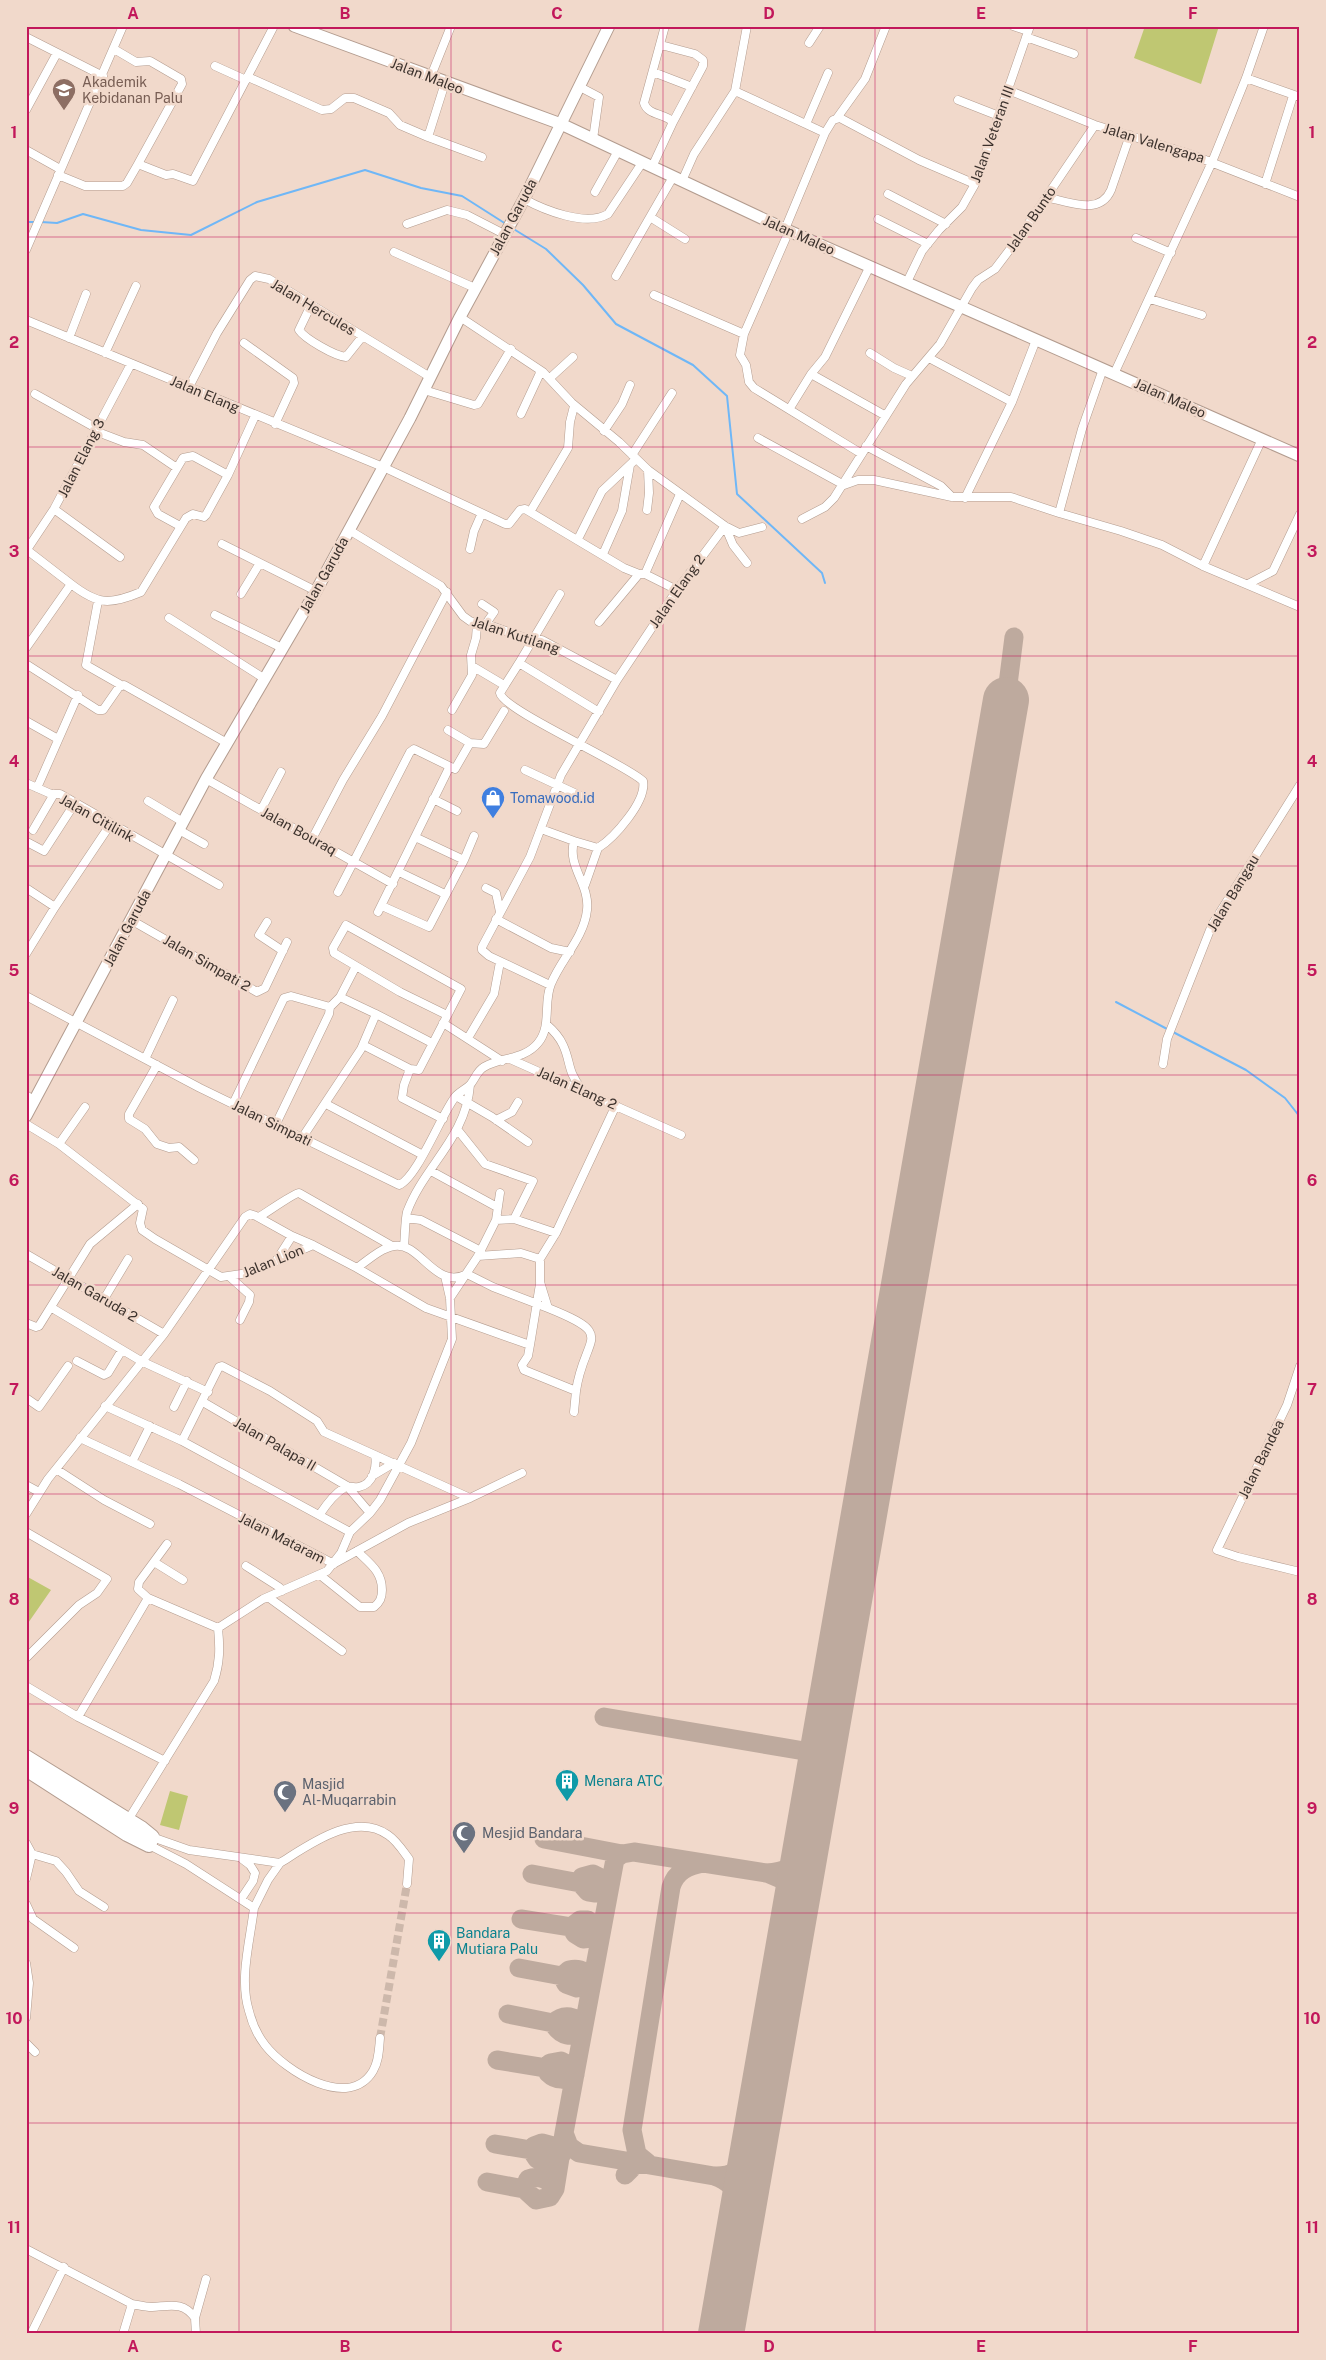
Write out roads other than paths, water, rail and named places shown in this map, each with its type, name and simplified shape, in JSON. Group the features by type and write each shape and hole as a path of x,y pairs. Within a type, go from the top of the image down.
{"highway":[{"path":"26,1757 34,1770 127,1834 150,1841"},
{"path":"34,1770 128,1820 150,1841"}],"street":[{"path":"26,250 124,26"},
{"path":"138,164 166,175 173,174 193,181 274,26"},
{"name":"Jalan Maleo","path":"294,26 319,30 445,83 561,124 787,230 1300,456"},
{"path":"431,76 451,26"},
{"name":"Jalan Garuda","path":"26,1116 31,1098 76,1023 206,779 316,591 383,467 475,288 524,199 609,26"},
{"path":"665,26 646,96 645,107 673,122"},
{"path":"616,276 650,217 678,179 735,91 747,26"},
{"path":"809,43 820,26"},
{"path":"862,454 790,408 758,391 749,382 748,368 740,355 744,334 825,133 831,122 837,118 865,79 886,26"},
{"path":"1013,26 1074,54"},
{"path":"1114,374 1212,162 1246,78 1264,26"},
{"name":"Jalan Veteran III","path":"907,282 928,244 962,207 975,184 1028,32"},
{"path":"26,37 103,76"},
{"path":"524,199 547,211 588,218 608,214 647,165 703,66 702,60 695,54 661,45"},
{"path":"26,150 59,172 85,186 123,186 127,183 182,82 180,78 150,62 136,62 114,49"},
{"path":"26,110 57,53"},
{"path":"216,66 322,110 330,109 344,98 354,98 389,113 400,125 482,157"},
{"path":"653,72 692,87"},
{"path":"806,124 828,73"},
{"path":"1246,78 1296,97 1264,184"},
{"path":"428,137 445,83"},
{"path":"580,87 599,97 593,140"},
{"path":"26,89 34,94"},
{"name":"Jalan Valengapa","path":"1008,90 1095,125 1212,162 1300,197"},
{"path":"735,91 825,133"},
{"path":"958,100 999,116"},
{"path":"837,118 851,123 919,160 975,184"},
{"name":"Jalan Bunto","path":"802,519 825,507 844,485 866,446 912,376 940,344 978,280 992,272 999,263 1095,125"},
{"path":"1046,197 1088,205 1103,203 1108,199 1130,135"},
{"path":"595,192 618,151"},
{"path":"888,194 946,224"},
{"path":"407,224 447,210 467,215 505,232"},
{"path":"650,217 685,239"},
{"path":"878,218 928,244"},
{"path":"1136,238 1171,253"},
{"path":"394,252 475,288"},
{"path":"790,408 811,374 825,357 870,266"},
{"name":"Jalan Hercules","path":"189,387 217,333 250,280 255,276 269,279 430,377"},
{"path":"105,353 136,286"},
{"path":"69,338 86,294"},
{"path":"654,295 744,334"},
{"path":"1150,299 1202,315"},
{"path":"311,305 299,330 306,337 332,352 346,357 362,336"},
{"path":"460,317 541,370 574,406 633,459 725,526 739,533 762,528"},
{"name":"Jalan Elang","path":"26,320 255,416 383,467 481,515 507,524 520,510 525,509 530,512"},
{"path":"965,498 1012,402 1036,340"},
{"path":"244,343 294,378 294,383 275,424"},
{"path":"424,390 474,405 478,404 510,349"},
{"path":"870,353 888,365 912,376"},
{"path":"550,378 573,357"},
{"path":"929,358 1012,402"},
{"name":"Jalan Elang 3","path":"26,550 54,509 131,364"},
{"path":"1059,513 1066,482 1103,369"},
{"path":"521,414 541,370"},
{"path":"811,374 886,416"},
{"path":"604,431 622,404 630,385"},
{"path":"578,539 602,491 633,459 672,393"},
{"path":"34,394 95,430 124,442 143,445 177,468"},
{"path":"574,406 570,422 568,448 530,512 624,568 676,590"},
{"path":"26,550 87,596 109,602 141,592 189,514 205,517 228,476 255,416"},
{"path":"758,438 844,485 858,480 874,480 952,497 1011,497 1162,545 1203,566 1300,606"},
{"path":"1203,566 1262,439"},
{"path":"866,446 941,486 952,497"},
{"path":"180,526 154,510 155,504 185,456 190,455 228,476"},
{"path":"603,554 622,511 633,459"},
{"path":"647,510 649,497 648,470"},
{"path":"599,622 642,574 680,494"},
{"path":"54,509 120,557"},
{"path":"1248,584 1272,571 1300,514"},
{"path":"470,549 474,531 481,515"},
{"path":"725,526 734,545 747,563"},
{"name":"Jalan Elang 2","path":"500,962 489,956 482,949 530,857 557,785 579,743 617,680 676,590 725,526"},
{"name":"Jalan Kutilang","path":"349,530 441,586 463,616 476,624 485,624 531,640 542,640 559,647 617,680"},
{"path":"222,544 316,591"},
{"path":"242,594 260,562"},
{"path":"26,648 71,584"},
{"path":"312,839 343,780 382,716 447,592"},
{"path":"560,594 500,693 502,698 531,718 642,779 644,783 640,796 626,820 614,835 598,848 585,885"},
{"path":"98,600 86,665 227,743"},
{"path":"482,604 494,612 485,624"},
{"path":"215,615 282,648"},
{"path":"170,618 265,679"},
{"path":"452,710 472,675 470,655 476,638 476,624"},
{"path":"519,663 599,712"},
{"path":"26,664 78,695 98,710 103,710 121,686"},
{"path":"472,666 504,685"},
{"path":"37,788 78,695"},
{"path":"448,730 470,743 484,744 504,711"},
{"path":"26,721 58,739"},
{"path":"338,892 410,752 414,750 449,768 455,769 470,743"},
{"path":"449,768 380,909 429,927 464,860 474,836"},
{"path":"525,770 583,797"},
{"path":"261,810 281,772"},
{"name":"Jalan Bouraq","path":"206,779 393,884"},
{"name":"Jalan Citilink","path":"26,783 54,794 60,794 110,825 218,885"},
{"name":"Jalan Bangau","path":"1162,1064 1167,1039 1212,925 1300,785"},
{"path":"33,830 54,794"},
{"path":"433,799 457,811"},
{"path":"148,800 204,844"},
{"path":"27,842 44,851 75,803"},
{"path":"26,954 110,825"},
{"path":"541,829 598,848"},
{"path":"415,837 464,860"},
{"path":"482,1067 521,1055 537,1044 546,1024 550,985 570,952 586,916 587,897 585,885 571,856 574,841"},
{"path":"399,872 445,894"},
{"path":"26,888 56,907"},
{"path":"486,888 496,893 500,912"},
{"path":"496,919 550,948 570,952"},
{"name":"Jalan Simpati 2","path":"131,920 257,992 265,988 287,942"},
{"path":"267,922 259,935 283,951"},
{"path":"363,1045 410,1069 419,1070 460,993 460,987 420,968 346,926 332,950 400,992 447,1015"},
{"path":"468,1038 494,994 500,962 550,985"},
{"path":"276,1124 329,1014 330,1007 340,997 356,966"},
{"name":"Jalan Simpati","path":"26,996 157,1066 398,1185 404,1183 423,1155 456,1096 470,1085 482,1067"},
{"path":"233,1104 282,1001 291,996 330,1007"},
{"path":"340,997 432,1043"},
{"path":"145,1059 173,1000"},
{"path":"302,1138 363,1045 376,1014"},
{"name":"Jalan Elang 2","path":"443,1023 506,1060 583,1090 680,1135"},
{"path":"546,1024 557,1034 564,1046 568,1068 583,1090"},
{"path":"482,1067 488,1051"},
{"path":"157,1066 129,1114 129,1119 145,1129 157,1144 169,1148 179,1147 194,1160"},
{"path":"410,1069 402,1098 443,1119"},
{"path":"404,1246 407,1235 406,1218 412,1202 457,1129 469,1103 470,1085"},
{"path":"456,1096 528,1142"},
{"path":"496,1120 512,1112 518,1102"},
{"path":"326,1104 423,1155"},
{"path":"576,1391 524,1370 522,1365 528,1356 536,1317 540,1282 540,1259 556,1233 616,1105"},
{"path":"59,1144 85,1107"},
{"path":"26,1124 59,1144 138,1204 90,1244 40,1326 36,1327 26,1323"},
{"path":"457,1129 485,1164 533,1180 514,1219"},
{"path":"431,1171 498,1207"},
{"path":"450,1298 467,1274 496,1220 500,1192"},
{"path":"259,1217 276,1208 293,1193 300,1193 392,1246 404,1246 445,1276 461,1277 467,1274"},
{"name":"Jalan Lion","path":"138,1204 144,1211 140,1223 142,1230 222,1277 248,1274 313,1245 426,1308 530,1345"},
{"path":"26,1514 56,1469 164,1334 245,1217 250,1214 259,1217 292,1236 313,1245"},
{"path":"406,1218 421,1220 479,1253 520,1253 540,1259"},
{"path":"496,1220 514,1219 556,1233"},
{"path":"276,1261 292,1236"},
{"path":"357,1268 392,1246"},
{"name":"Jalan Garuda 2","path":"26,1254 164,1334"},
{"path":"104,1299 128,1259"},
{"path":"467,1274 585,1324 592,1333 592,1342 581,1365 574,1412"},
{"path":"334,1564 350,1532 370,1513 380,1500 397,1464 411,1443 449,1349 453,1335 450,1298 445,1276"},
{"path":"230,1277 250,1295 249,1302 240,1320"},
{"path":"540,1282 548,1308"},
{"path":"52,1308 141,1361 208,1392"},
{"path":"77,1361 104,1375 108,1373 122,1350"},
{"path":"26,1398 40,1407 68,1366"},
{"path":"182,1441 219,1367 224,1366 270,1391 317,1421 324,1432 470,1498"},
{"name":"Jalan Bandea","path":"1300,1366 1287,1405 1217,1550 1300,1572"},
{"path":"174,1407 187,1381"},
{"name":"Jalan Palapa II","path":"203,1402 347,1486 370,1513"},
{"path":"105,1406 182,1441 320,1514 350,1532"},
{"path":"132,1462 150,1426"},
{"name":"Jalan Mataram","path":"80,1438 132,1462 334,1564 320,1575 268,1597 218,1628"},
{"path":"372,1476 377,1464 375,1455"},
{"path":"320,1514 338,1493 347,1486 362,1486 372,1476 397,1464"},
{"path":"56,1469 104,1500 150,1524"},
{"path":"334,1564 408,1523 470,1498 522,1473"},
{"path":"26,1485 39,1492"},
{"path":"26,1532 107,1579 98,1593 79,1605 26,1658"},
{"path":"128,1820 214,1681 219,1666 218,1628 148,1598 141,1593 138,1586 167,1544"},
{"path":"320,1575 360,1608 374,1607 381,1598 382,1579 378,1571 357,1551"},
{"path":"154,1562 183,1580"},
{"path":"246,1566 279,1587 282,1591"},
{"path":"268,1597 342,1651"},
{"path":"78,1717 148,1598"},
{"path":"26,1686 78,1717 165,1762"},
{"path":"380,2038 379,2054 374,2070 369,2077 348,2087 334,2088 304,2078 278,2059 265,2045 256,2030 244,1995 254,1908 268,1880 280,1863 307,1846 346,1829 366,1828 388,1835 409,1859 407,1884"},
{"path":"150,1841 188,1850 280,1863"},
{"path":"150,1841 254,1908"},
{"path":"26,1843 32,1854 26,1879"},
{"path":"32,1854 56,1861 79,1891 104,1907"},
{"path":"240,1858 250,1865 255,1873 253,1881 241,1898"},
{"path":"26,1904 30,1920 74,1948"},
{"path":"26,1963 29,1983 26,2018"},
{"path":"26,2043 35,2052"},
{"path":"26,2249 64,2267 132,2304 150,2307 177,2304 191,2312 195,2318"},
{"path":"31,2334 64,2267"},
{"path":"196,2334 195,2318 206,2279"},
{"path":"123,2334 132,2304"}],"waterway":[{"path":"41,222 57,223 83,214 141,230 191,235 257,202 365,170 421,188 462,196 506,224"},
{"path":"26,222 37,222"},
{"path":"512,228 546,249 583,285 616,324 693,365 727,396 737,494 822,573 825,583"},
{"path":"1116,1002 1169,1030"},
{"path":"1173,1032 1246,1070 1285,1098 1300,1117"}],"tunnel":[{"path":"380,2038 407,1884"}],"place":[{"name":"Akademik Kebidanan Palu","path":"64,111"},
{"name":"Tomawood.id","path":"493,819"},
{"name":"Menara ATC","path":"567,1802"},
{"name":"Masjid Al-Muqarrabin","path":"285,1813"},
{"name":"Mesjid Bandara","path":"464,1854"},
{"name":"Bandara Mutiara Palu","path":"439,1962"}]}
